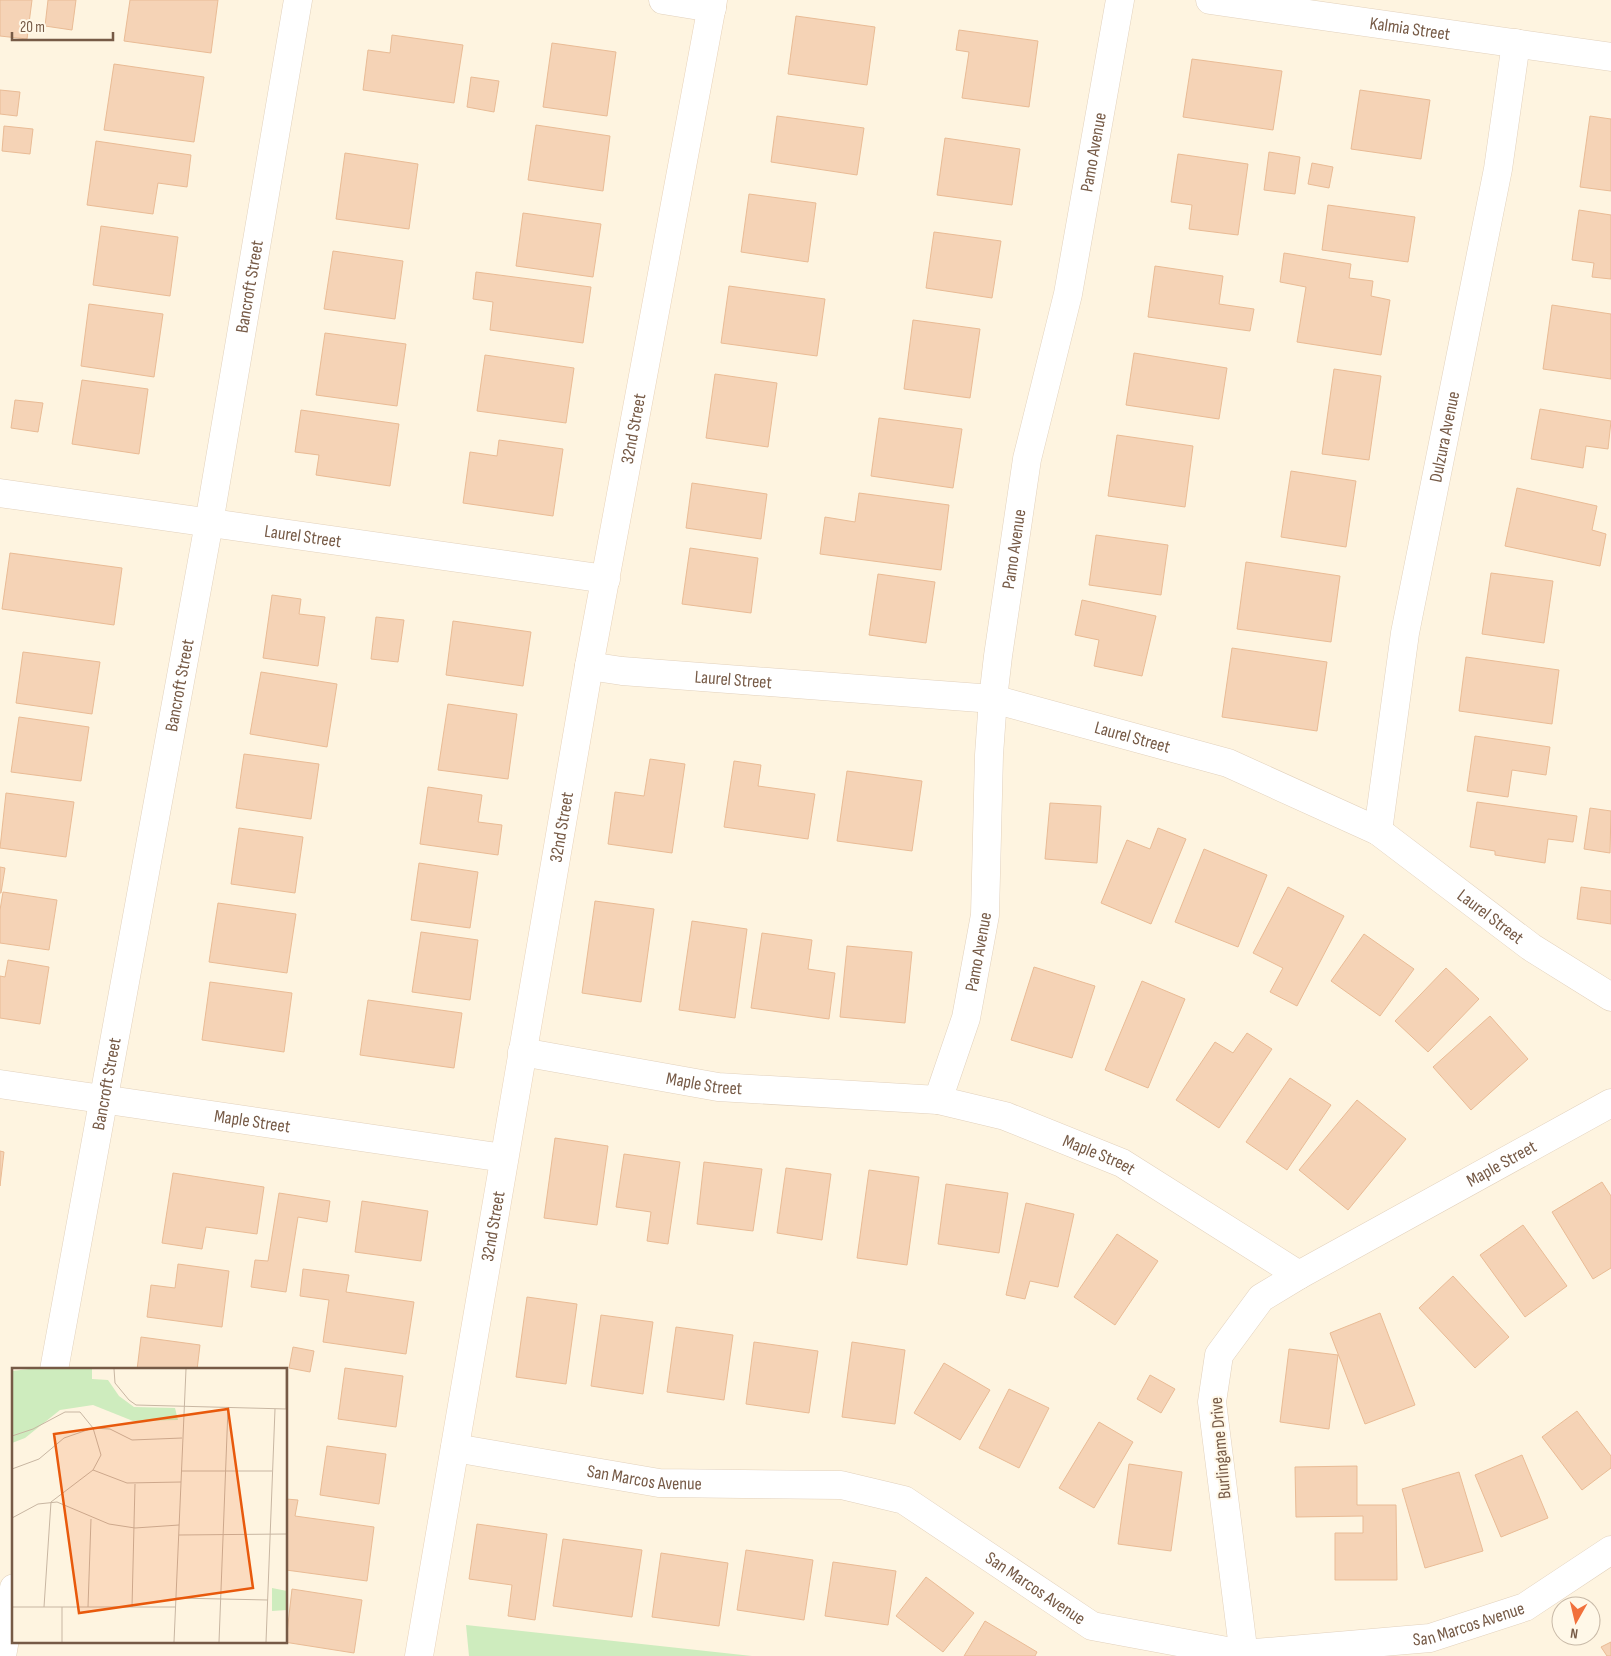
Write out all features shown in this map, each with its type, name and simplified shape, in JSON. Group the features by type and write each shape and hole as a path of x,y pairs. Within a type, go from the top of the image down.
{"street":[{"name":"Bancroft Street","path":"54,1368 209,523 298,0"},
{"path":"663,0 713,4"},
{"name":"Pamo Avenue","path":"938,1100 966,1018 985,915 989,765 993,699 1027,459 1068,294 1120,0"},
{"name":"Kalmia Street","path":"1210,0 1611,57"},
{"name":"32nd Street","path":"419,1656 589,666 713,4"},
{"name":"Dulzura Avenue","path":"1378,831 1405,633 1498,169 1516,43"},
{"name":"Laurel Street","path":"0,493 606,579"},
{"name":"Laurel Street","path":"589,666 622,671 993,699 1228,763 1378,831 1531,947 1611,997"},
{"name":"Maple Street","path":"522,1052 718,1087 938,1100 1005,1116 1122,1163 1299,1274 1611,1103"},
{"name":"Maple Street","path":"0,1084 504,1158"},
{"name":"Burlingame Drive","path":"1243,1655 1212,1402 1219,1355 1261,1298 1299,1274"},
{"name":"San Marcos Avenue","path":"456,1448 659,1483 841,1484 904,1500 1092,1626 1243,1655 1430,1638 1525,1607 1611,1550"},
{"path":"2,1656 12,1599"}],"green space":[{"path":"466,1625 752,1656 469,1656"}],"building":[{"path":"0,0 32,0 27,39 0,36"},
{"path":"48,0 76,0 72,30 45,26"},
{"path":"130,0 218,0 211,53 124,41"},
{"path":"796,16 875,27 867,85 788,74"},
{"path":"959,30 1038,41 1029,107 962,98 969,52 956,50"},
{"path":"392,35 463,45 454,103 363,90 368,50 390,53"},
{"path":"552,43 616,52 607,116 543,107"},
{"path":"1192,59 1282,71 1273,130 1183,117"},
{"path":"114,64 204,77 194,142 104,130"},
{"path":"471,77 499,81 494,112 467,107"},
{"path":"0,90 20,92 17,116 0,114"},
{"path":"1360,90 1430,100 1421,159 1351,149"},
{"path":"777,116 864,128 857,175 771,162"},
{"path":"1590,116 1611,119 1611,191 1580,187"},
{"path":"536,125 610,136 603,191 528,180"},
{"path":"4,126 33,129 30,154 2,151"},
{"path":"945,138 1020,149 1012,205 937,195"},
{"path":"96,141 191,155 187,187 158,183 153,214 87,205"},
{"path":"1269,152 1300,157 1295,194 1264,190"},
{"path":"345,153 418,164 409,229 336,219"},
{"path":"1178,154 1248,164 1238,235 1189,229 1192,205 1171,202"},
{"path":"1312,163 1333,167 1329,188 1308,184"},
{"path":"749,194 816,203 808,262 741,252"},
{"path":"1328,205 1415,217 1408,262 1322,250"},
{"path":"1579,210 1611,215 1611,279 1592,277 1594,263 1572,260"},
{"path":"523,213 601,224 593,277 516,266"},
{"path":"101,226 178,237 170,296 93,285"},
{"path":"934,232 1001,241 992,298 926,288"},
{"path":"333,251 403,261 395,319 324,309"},
{"path":"1284,253 1351,264 1349,278 1373,281 1371,296 1390,300 1381,355 1297,342 1306,287 1280,282"},
{"path":"1155,266 1223,276 1219,304 1254,309 1250,331 1148,317"},
{"path":"476,272 591,287 583,343 490,330 493,302 473,299"},
{"path":"729,286 825,299 817,356 721,343"},
{"path":"89,304 163,314 154,377 81,366"},
{"path":"1552,305 1611,314 1611,379 1543,369"},
{"path":"913,320 980,329 970,398 904,389"},
{"path":"325,333 406,344 397,406 316,395"},
{"path":"1134,353 1227,368 1219,419 1126,405"},
{"path":"485,355 574,368 566,423 477,411"},
{"path":"1334,369 1381,376 1369,460 1322,454"},
{"path":"715,374 777,383 768,447 706,438"},
{"path":"82,380 148,389 139,454 72,444"},
{"path":"15,400 43,403 38,432 11,428"},
{"path":"1540,409 1611,421 1608,449 1586,446 1583,468 1531,459"},
{"path":"301,410 399,424 390,486 316,475 319,455 295,452"},
{"path":"879,418 962,429 953,488 871,476"},
{"path":"1117,435 1193,446 1185,507 1108,496"},
{"path":"499,440 563,449 553,516 463,503 470,452 497,456"},
{"path":"1291,471 1356,481 1346,547 1281,537"},
{"path":"692,483 767,494 761,539 686,528"},
{"path":"1517,488 1597,506 1592,530 1606,534 1600,566 1505,546"},
{"path":"859,493 949,505 941,570 820,554 825,517 855,522"},
{"path":"1096,535 1168,545 1161,595 1089,585"},
{"path":"690,548 758,558 751,613 682,604"},
{"path":"10,553 122,568 114,625 2,609"},
{"path":"1246,562 1340,576 1331,642 1237,629"},
{"path":"1491,573 1553,581 1544,643 1482,634"},
{"path":"878,574 935,582 926,643 869,635"},
{"path":"272,595 301,599 299,614 325,617 318,666 263,658"},
{"path":"1082,600 1156,616 1142,676 1094,666 1099,640 1075,635"},
{"path":"376,617 404,620 398,662 371,659"},
{"path":"453,621 531,632 523,686 446,675"},
{"path":"1232,648 1327,662 1317,731 1222,717"},
{"path":"23,652 100,662 92,714 16,703"},
{"path":"1466,657 1559,670 1552,724 1459,711"},
{"path":"261,672 337,684 327,747 250,734"},
{"path":"448,704 517,714 508,779 438,770"},
{"path":"19,717 89,727 81,781 11,772"},
{"path":"1475,736 1550,747 1546,775 1512,770 1508,797 1467,791"},
{"path":"244,754 319,764 311,819 236,808"},
{"path":"650,759 685,764 672,853 608,844 615,792 644,796"},
{"path":"734,761 761,765 758,786 815,794 808,839 724,827"},
{"path":"847,771 922,781 912,851 837,841"},
{"path":"428,787 482,795 478,822 502,825 498,855 420,844"},
{"path":"6,793 74,802 66,857 0,848"},
{"path":"1477,802 1577,816 1573,842 1548,839 1545,863 1495,855 1495,851 1470,847"},
{"path":"1050,803 1101,806 1097,863 1045,859"},
{"path":"1590,808 1611,811 1610,853 1584,849"},
{"path":"239,828 303,837 295,893 231,884"},
{"path":"1158,828 1186,839 1151,924 1101,903 1127,840 1150,849"},
{"path":"1204,849 1267,875 1238,947 1175,922"},
{"path":"419,863 478,872 470,928 411,920"},
{"path":"0,867 5,868 1,893 0,893"},
{"path":"1288,887 1344,916 1297,1006 1270,992 1283,968 1253,953"},
{"path":"1581,887 1611,891 1611,924 1577,919"},
{"path":"3,892 57,900 49,950 0,943 0,910"},
{"path":"595,901 654,909 641,1002 582,993"},
{"path":"218,903 296,914 287,973 209,962"},
{"path":"692,921 747,929 735,1018 679,1010"},
{"path":"421,932 478,940 470,1000 412,992"},
{"path":"762,933 812,940 808,969 835,973 829,1019 751,1008"},
{"path":"1364,934 1414,969 1380,1016 1331,981"},
{"path":"847,946 912,952 905,1023 840,1017"},
{"path":"8,960 49,967 40,1024 0,1018 0,976 5,977"},
{"path":"1034,967 1095,986 1072,1058 1011,1040"},
{"path":"1446,968 1479,999 1428,1052 1395,1021"},
{"path":"1142,981 1185,999 1148,1088 1105,1070"},
{"path":"210,982 292,993 284,1052 202,1040"},
{"path":"368,1000 462,1013 454,1068 360,1055"},
{"path":"1490,1016 1528,1059 1471,1110 1433,1067"},
{"path":"1247,1033 1272,1049 1219,1128 1176,1100 1215,1042 1233,1053"},
{"path":"1290,1078 1331,1105 1287,1170 1246,1142"},
{"path":"1357,1100 1406,1139 1348,1210 1299,1170"},
{"path":"555,1138 608,1146 597,1225 544,1218"},
{"path":"0,1151 4,1152 0,1186"},
{"path":"624,1154 680,1162 668,1244 647,1241 651,1212 616,1207"},
{"path":"704,1162 762,1169 753,1231 697,1224"},
{"path":"786,1168 831,1174 822,1240 777,1233"},
{"path":"869,1170 919,1177 907,1265 857,1258"},
{"path":"173,1173 264,1187 257,1234 206,1227 202,1249 162,1243"},
{"path":"1602,1182 1611,1196 1611,1268 1593,1279 1552,1212"},
{"path":"946,1184 1008,1193 999,1253 938,1244"},
{"path":"279,1193 330,1201 327,1222 298,1217 286,1292 251,1287 255,1260 268,1261"},
{"path":"362,1201 428,1211 421,1261 355,1252"},
{"path":"1026,1203 1074,1214 1058,1287 1030,1281 1025,1299 1006,1295"},
{"path":"1523,1225 1567,1286 1525,1317 1480,1255"},
{"path":"1117,1234 1158,1261 1115,1325 1074,1297"},
{"path":"178,1264 229,1271 222,1327 147,1317 151,1285 175,1288"},
{"path":"303,1269 349,1275 346,1292 414,1302 406,1354 323,1342 329,1300 300,1296"},
{"path":"1453,1276 1509,1337 1475,1368 1419,1308"},
{"path":"527,1297 577,1304 566,1384 516,1377"},
{"path":"1380,1313 1415,1405 1365,1424 1330,1333"},
{"path":"601,1315 653,1322 643,1394 591,1386"},
{"path":"676,1327 733,1335 724,1400 667,1392"},
{"path":"141,1337 200,1345 197,1368 137,1368"},
{"path":"754,1342 818,1351 809,1413 746,1404"},
{"path":"852,1342 905,1350 895,1424 842,1417"},
{"path":"293,1347 314,1351 310,1372 289,1368"},
{"path":"1289,1349 1338,1355 1329,1429 1280,1422"},
{"path":"944,1363 990,1390 960,1440 914,1413"},
{"path":"345,1368 403,1376 396,1427 338,1419"},
{"path":"1150,1375 1175,1389 1161,1413 1137,1399"},
{"path":"1009,1389 1049,1408 1019,1468 979,1448"},
{"path":"1577,1411 1611,1456 1611,1468 1582,1490 1542,1437"},
{"path":"1099,1422 1133,1442 1094,1508 1059,1488"},
{"path":"327,1446 386,1454 379,1504 320,1495"},
{"path":"1522,1455 1548,1518 1501,1537 1475,1475"},
{"path":"1129,1464 1182,1472 1171,1551 1118,1544"},
{"path":"1357,1466 1357,1505 1396,1505 1397,1580 1335,1580 1335,1533 1363,1533 1363,1516 1296,1517 1295,1467"},
{"path":"1459,1472 1483,1551 1425,1568 1402,1489"},
{"path":"288,1499 298,1500 295,1516 374,1527 367,1581 288,1570"},
{"path":"477,1524 547,1534 535,1620 508,1616 512,1585 469,1579"},
{"path":"563,1539 642,1550 632,1617 553,1606"},
{"path":"746,1550 813,1560 804,1620 737,1610"},
{"path":"661,1553 728,1563 719,1626 652,1617"},
{"path":"833,1562 896,1571 888,1625 825,1616"},
{"path":"926,1577 974,1613 943,1652 896,1616"},
{"path":"292,1589 362,1600 354,1653 288,1643"},
{"path":"985,1621 1037,1652 1035,1656 964,1656"},
{"path":"1611,1642 1611,1656 1607,1656 1601,1647"}]}
